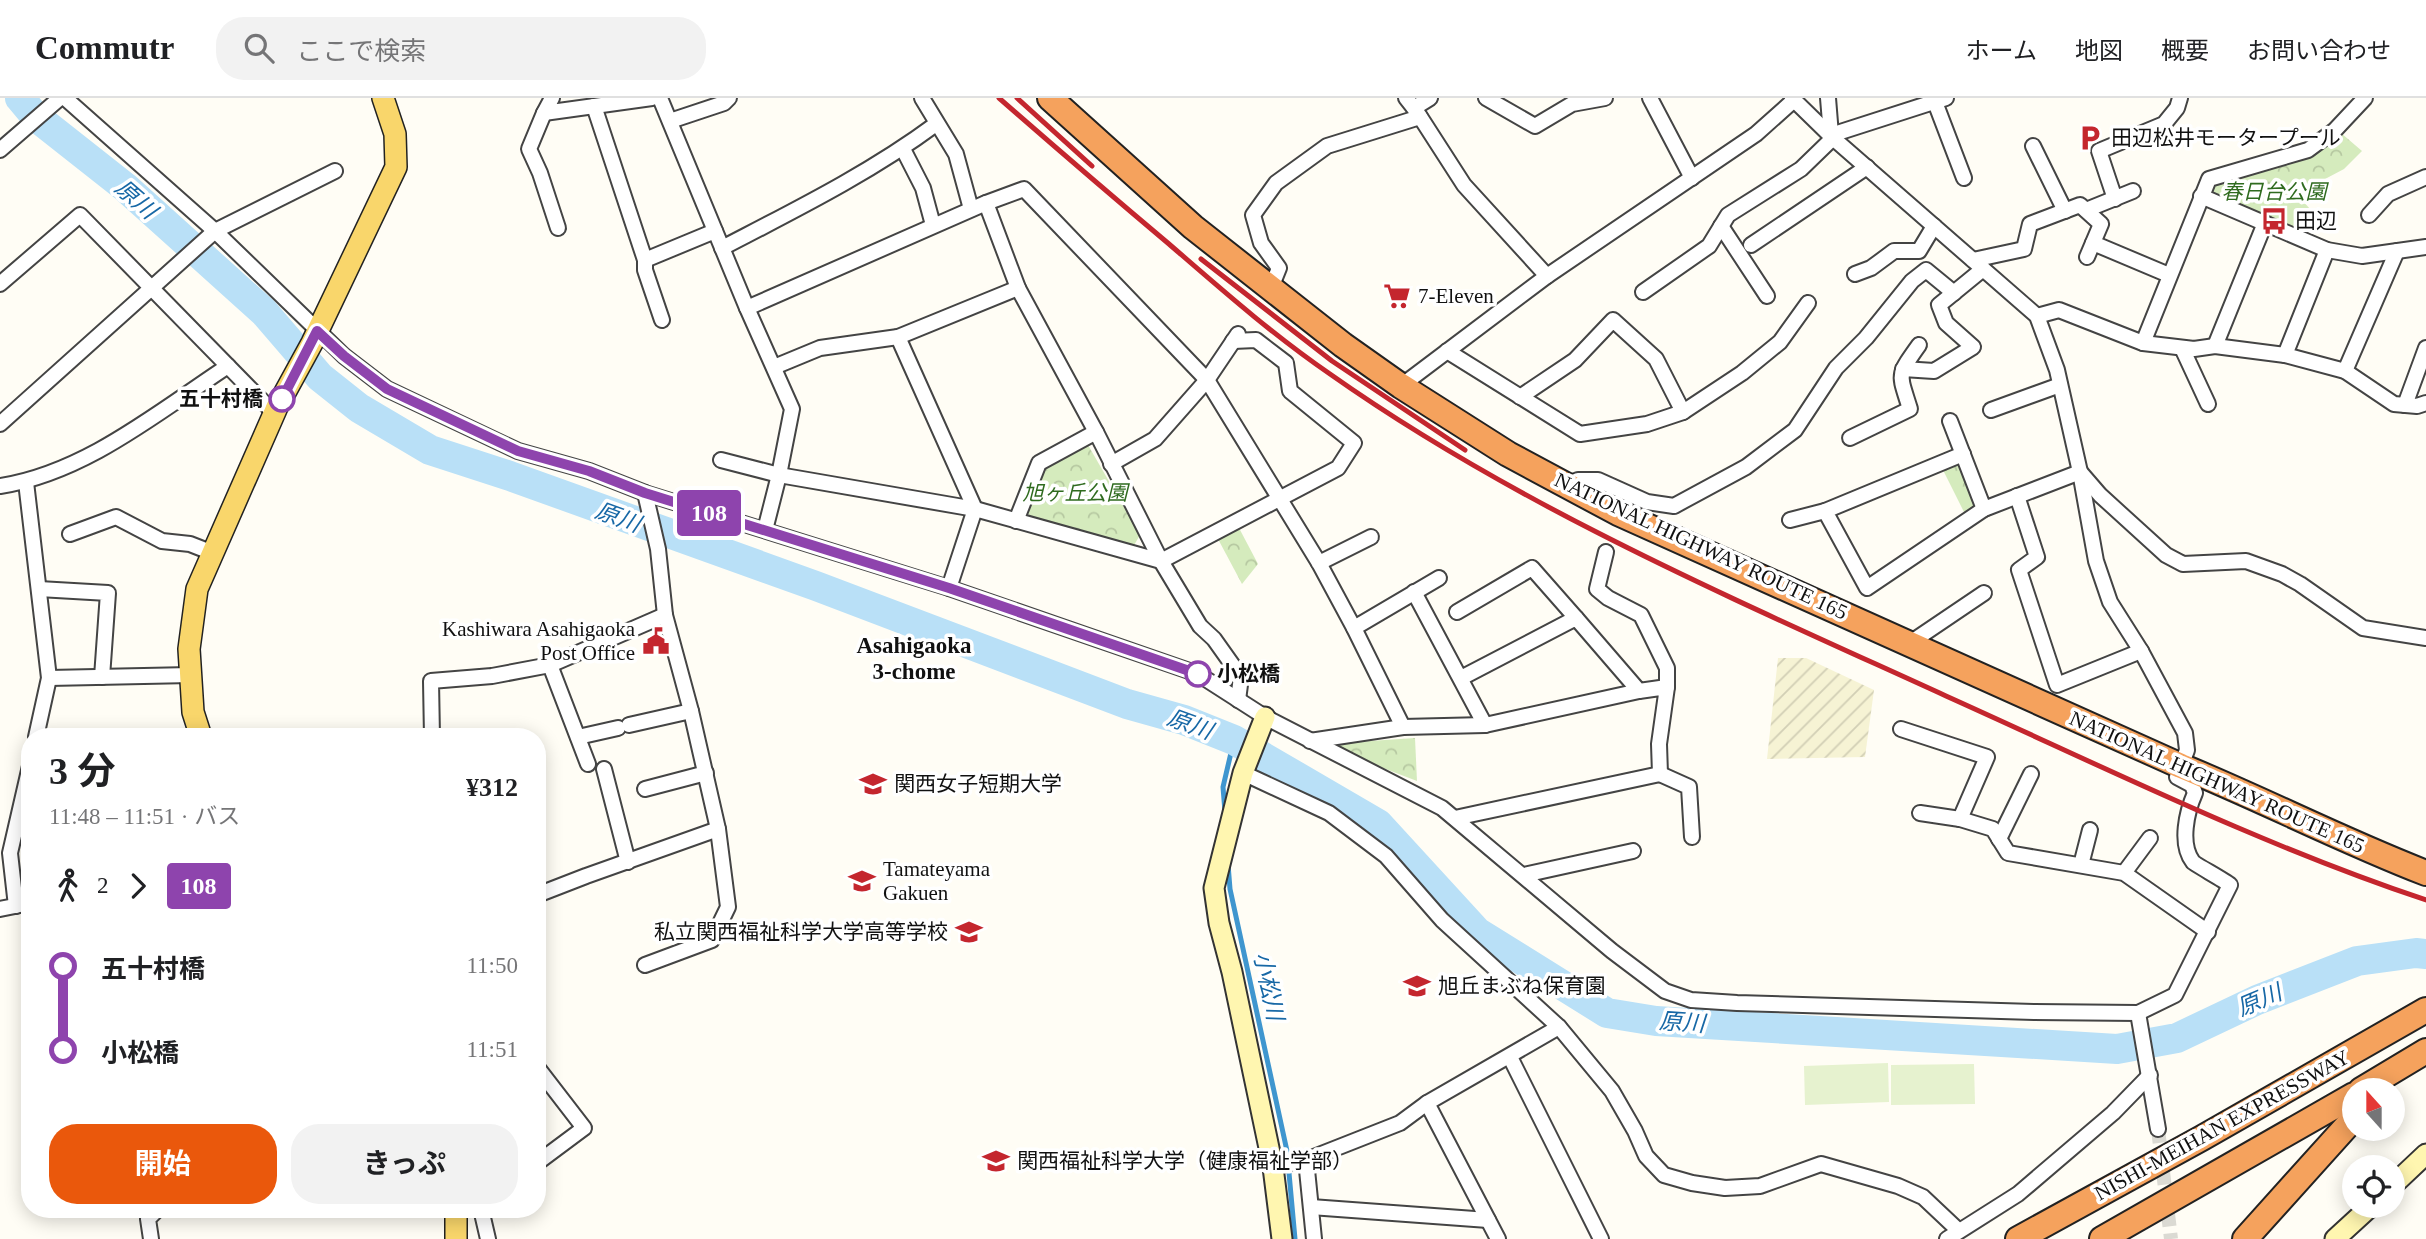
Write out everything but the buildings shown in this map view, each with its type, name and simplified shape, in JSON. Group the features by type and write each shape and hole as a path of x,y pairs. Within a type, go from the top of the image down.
{"highway":[{"name":"NATIONAL HIGHWAY ROUTE 165","path":"1050,98 1193,227 1343,345 1507,454 1618,513 2233,787 2378,855 2426,873"},
{"name":"NISHI-MEIHAN EXPRESSWAY","path":"2018,1239 2426,1010"},
{"name":"NISHI-MEIHAN EXPRESSWAY","path":"2382,1078 2426,1051"},
{"path":"2390,1078 2398,1069"},
{"name":"NISHI-MEIHAN EXPRESSWAY","path":"2102,1239 2342,1101"},
{"path":"2245,1239 2342,1131"}],"main road":[{"path":"198,728 193,712 190,649 197,589 276,410 315,337 396,167 395,134 383,98"},
{"path":"456,1218 456,1239"}],"street":[{"path":"552,98 529,149 558,228"},
{"path":"544,113 652,98"},
{"path":"660,98 792,409 765,530"},
{"path":"670,121 723,103 729,98"},
{"path":"922,98 956,154 971,209"},
{"path":"1270,288 1279,268 1261,243 1253,215 1276,183 1327,146 1430,98"},
{"path":"1486,98 1535,126 1572,104 1605,98"},
{"path":"1828,98 1832,136"},
{"path":"2115,199 2099,151 2164,124 2177,108 2180,98"},
{"path":"2143,343 2209,178 2308,150 2335,130 2365,98"},
{"path":"1652,99 1692,178"},
{"path":"0,150 58,101 210,235 315,337 387,389 518,451 589,471 648,501 765,530 949,588 1198,674 1238,700 1263,723 1310,741 1442,808 1612,951 1665,991 1691,1000 2139,1018 2175,995 2230,885 2194,863 2186,845 2189,807 2195,793 2192,785 2177,778 2188,750 2185,733 2141,651 2110,602 2096,561 2080,472 2057,370 2037,316 1793,99 1756,134 1547,276 1401,386"},
{"path":"1643,292 1709,246 1728,215 1801,169 1832,136 1940,100 1964,178"},
{"path":"594,106 662,320"},
{"path":"1413,108 1464,185 1547,276"},
{"path":"722,248 809,204 903,149 936,124"},
{"path":"2033,146 2065,211"},
{"path":"903,149 923,188 933,225"},
{"path":"1751,245 1867,167"},
{"path":"0,424 210,235 335,171"},
{"path":"2369,215 2388,194 2426,177"},
{"path":"747,308 933,225 1024,189 1207,380 1319,563 1403,727"},
{"path":"2086,210 2133,191"},
{"path":"2201,196 2327,250 2362,256 2426,247"},
{"path":"986,203 1018,288 1096,432 1161,561 1200,626 1214,639 1241,677 1238,700"},
{"path":"1903,369 1934,372 1973,347 1946,323 1939,305 1954,293 1978,264 2024,248 2030,224 2080,205 2101,224 2087,257"},
{"path":"0,284 80,215 228,366 276,410"},
{"path":"2215,346 2264,223"},
{"path":"1721,226 1767,296"},
{"path":"1855,274 1871,268 1895,251 1919,251 1934,226"},
{"path":"645,260 715,231"},
{"path":"2093,243 2169,275"},
{"path":"2285,355 2327,250"},
{"path":"2345,372 2397,251"},
{"path":"1566,485 1578,480 1598,480 1647,502 1674,506 1746,467 1795,430 1836,368 1866,338 1912,281 1926,270 1954,293"},
{"path":"774,367 820,348 898,337 1018,288"},
{"path":"1447,351 1580,434 1647,424 1683,412 1742,373 1780,342 1808,303"},
{"path":"2037,316 2059,310 2143,343 2194,349 2215,346 2285,355 2345,372 2394,404 2417,406 2426,403"},
{"path":"1520,397 1575,360 1613,320 1656,359 1683,412"},
{"path":"898,337 975,509 949,588"},
{"path":"721,460 779,474 975,509 1161,561 1338,468 1354,443 1290,391 1286,363 1256,340 1235,337 1207,380 1155,439 1111,464"},
{"path":"1850,438 1910,409 1900,376 1919,345"},
{"path":"2182,348 2208,404"},
{"path":"2405,405 2426,348"},
{"path":"0,486 26,482 102,449 228,366"},
{"path":"1991,410 2060,385"},
{"path":"1950,421 1984,509"},
{"path":"1016,521 1039,463 1096,432"},
{"path":"1790,520 1825,510 1963,454"},
{"path":"1825,510 1867,588 1984,509 2080,472"},
{"path":"2080,472 2100,495 2166,555 2183,564 2246,561 2282,574 2300,584 2363,628 2426,638"},
{"path":"26,482 50,678 38,728"},
{"path":"2017,496 2037,557 2020,570 2057,685 2141,651"},
{"path":"645,965 712,940 728,907 718,829 706,773 665,615 658,549 648,501"},
{"path":"70,534 116,517 162,541 190,544 213,553"},
{"path":"1319,563 1371,537"},
{"path":"1606,552 1597,589 1608,598 1641,615 1667,668 1660,774"},
{"path":"1457,612 1532,568 1639,691"},
{"path":"1354,628 1439,578"},
{"path":"39,589 108,593 102,677"},
{"path":"1414,592 1485,725"},
{"path":"1910,643 1984,593"},
{"path":"432,728 431,681 492,677 550,665 665,615"},
{"path":"1461,678 1576,618"},
{"path":"550,665 588,764"},
{"path":"50,678 191,675"},
{"path":"1310,741 1403,727 1485,725 1667,687"},
{"path":"578,737 691,711"},
{"path":"1263,723 1245,769 1214,888 1219,923 1232,972 1273,1167 1282,1239"},
{"path":"1901,729 1987,757 1960,819"},
{"path":"604,769 628,862"},
{"path":"1245,769 1329,813 1386,856 1442,920 1559,1027 1612,1091 1646,1156 1664,1175 1692,1183 1736,1188 1760,1186 1821,1164 1898,1186 1923,1197 1952,1235 2018,1194 2113,1113 2150,1075"},
{"path":"645,789 706,773"},
{"path":"1455,818 1660,774 1689,787 1692,837"},
{"path":"1999,839 2031,774"},
{"path":"21,805 10,853 21,897"},
{"path":"1920,813 1960,819 1993,829 2008,853 2124,873 2207,932"},
{"path":"546,892 718,829"},
{"path":"2081,866 2090,830"},
{"path":"2124,873 2150,838"},
{"path":"1524,875 1633,851"},
{"path":"0,909 21,905"},
{"path":"2139,1018 2158,1129"},
{"path":"1273,1167 1306,1160 1400,1123 1427,1103 1559,1027"},
{"path":"1510,1057 1601,1239"},
{"path":"546,1079 584,1128 546,1156"},
{"path":"1427,1103 1498,1239"},
{"path":"2405,1174 2426,1154"},
{"path":"1306,1160 1314,1239"},
{"path":"1311,1207 1488,1220"},
{"path":"149,1218 151,1239"},
{"path":"483,1218 488,1239"},
{"path":"2335,1239 2358,1218"}],"shaded area":[{"path":"1778,658 1806,658 1874,690 1865,757 1767,759"}],"green space":[{"name":"春日台公園","path":"2341,133 2362,151 2344,169 2308,188 2301,199 2311,210 2300,229 2209,194 2215,183 2300,159 2315,153"},
{"name":"旭ヶ丘公園","path":"1088,445 1140,535 1133,547 1031,519 1028,513 1038,477 1045,468"},
{"path":"1956,463 1962,464 1976,499 1974,508 1965,514 1942,468"},
{"path":"1239,528 1258,564 1242,584 1218,539"},
{"path":"1415,738 1417,781 1339,751 1340,743"},
{"path":"1888,1063 1889,1102 1805,1105 1804,1066"},
{"path":"1974,1064 1975,1104 1891,1105 1891,1065"}],"waterway":[{"name":"原川","path":"20,98 35,116 125,187 264,312 320,377 359,408 430,450 816,586 1127,704 1184,720 1234,740 1378,824 1477,932 1607,1013 1656,1021 2117,1049 2177,1038 2257,1000 2357,961 2426,954"},
{"name":"小松川","path":"1225,812 1223,787 1234,740"},
{"name":"小松川","path":"1228,864 1230,889 1287,1151 1295,1239"}],"tunnel":[{"path":"2158,1129 2171,1239"}],"railway":[{"path":"999,98 1288,344 1402,422 1477,467 1630,549 1788,624 2243,830 2426,900"},
{"path":"1017,98 1092,166"},
{"path":"1201,259 1332,361 1465,450"}],"bus line":[{"name":"108","path":"282,399 317,331 387,389 518,451 589,471 645,493 949,588 1198,674"}],"place":[{"name":"田辺松井モータープール","path":"2090,138"},
{"name":"田辺","path":"2274,221"},
{"name":"7-Eleven","path":"1397,296"},
{"name":"五十村橋","path":"282,399"},
{"name":"Kashiwara Asahigaoka Post Office","path":"656,641"},
{"name":"小松橋","path":"1198,674"},
{"name":"関西女子短期大学","path":"873,784"},
{"name":"Tamateyama Gakuen","path":"862,881"},
{"name":"私立関西福祉科学大学高等学校","path":"969,932"},
{"name":"旭丘まぶね保育園","path":"1417,986"},
{"name":"関西福祉科学大学（健康福祉学部）","path":"996,1161"}],"district":[{"name":"Asahigaoka 3-chome","path":"914,658"}]}
